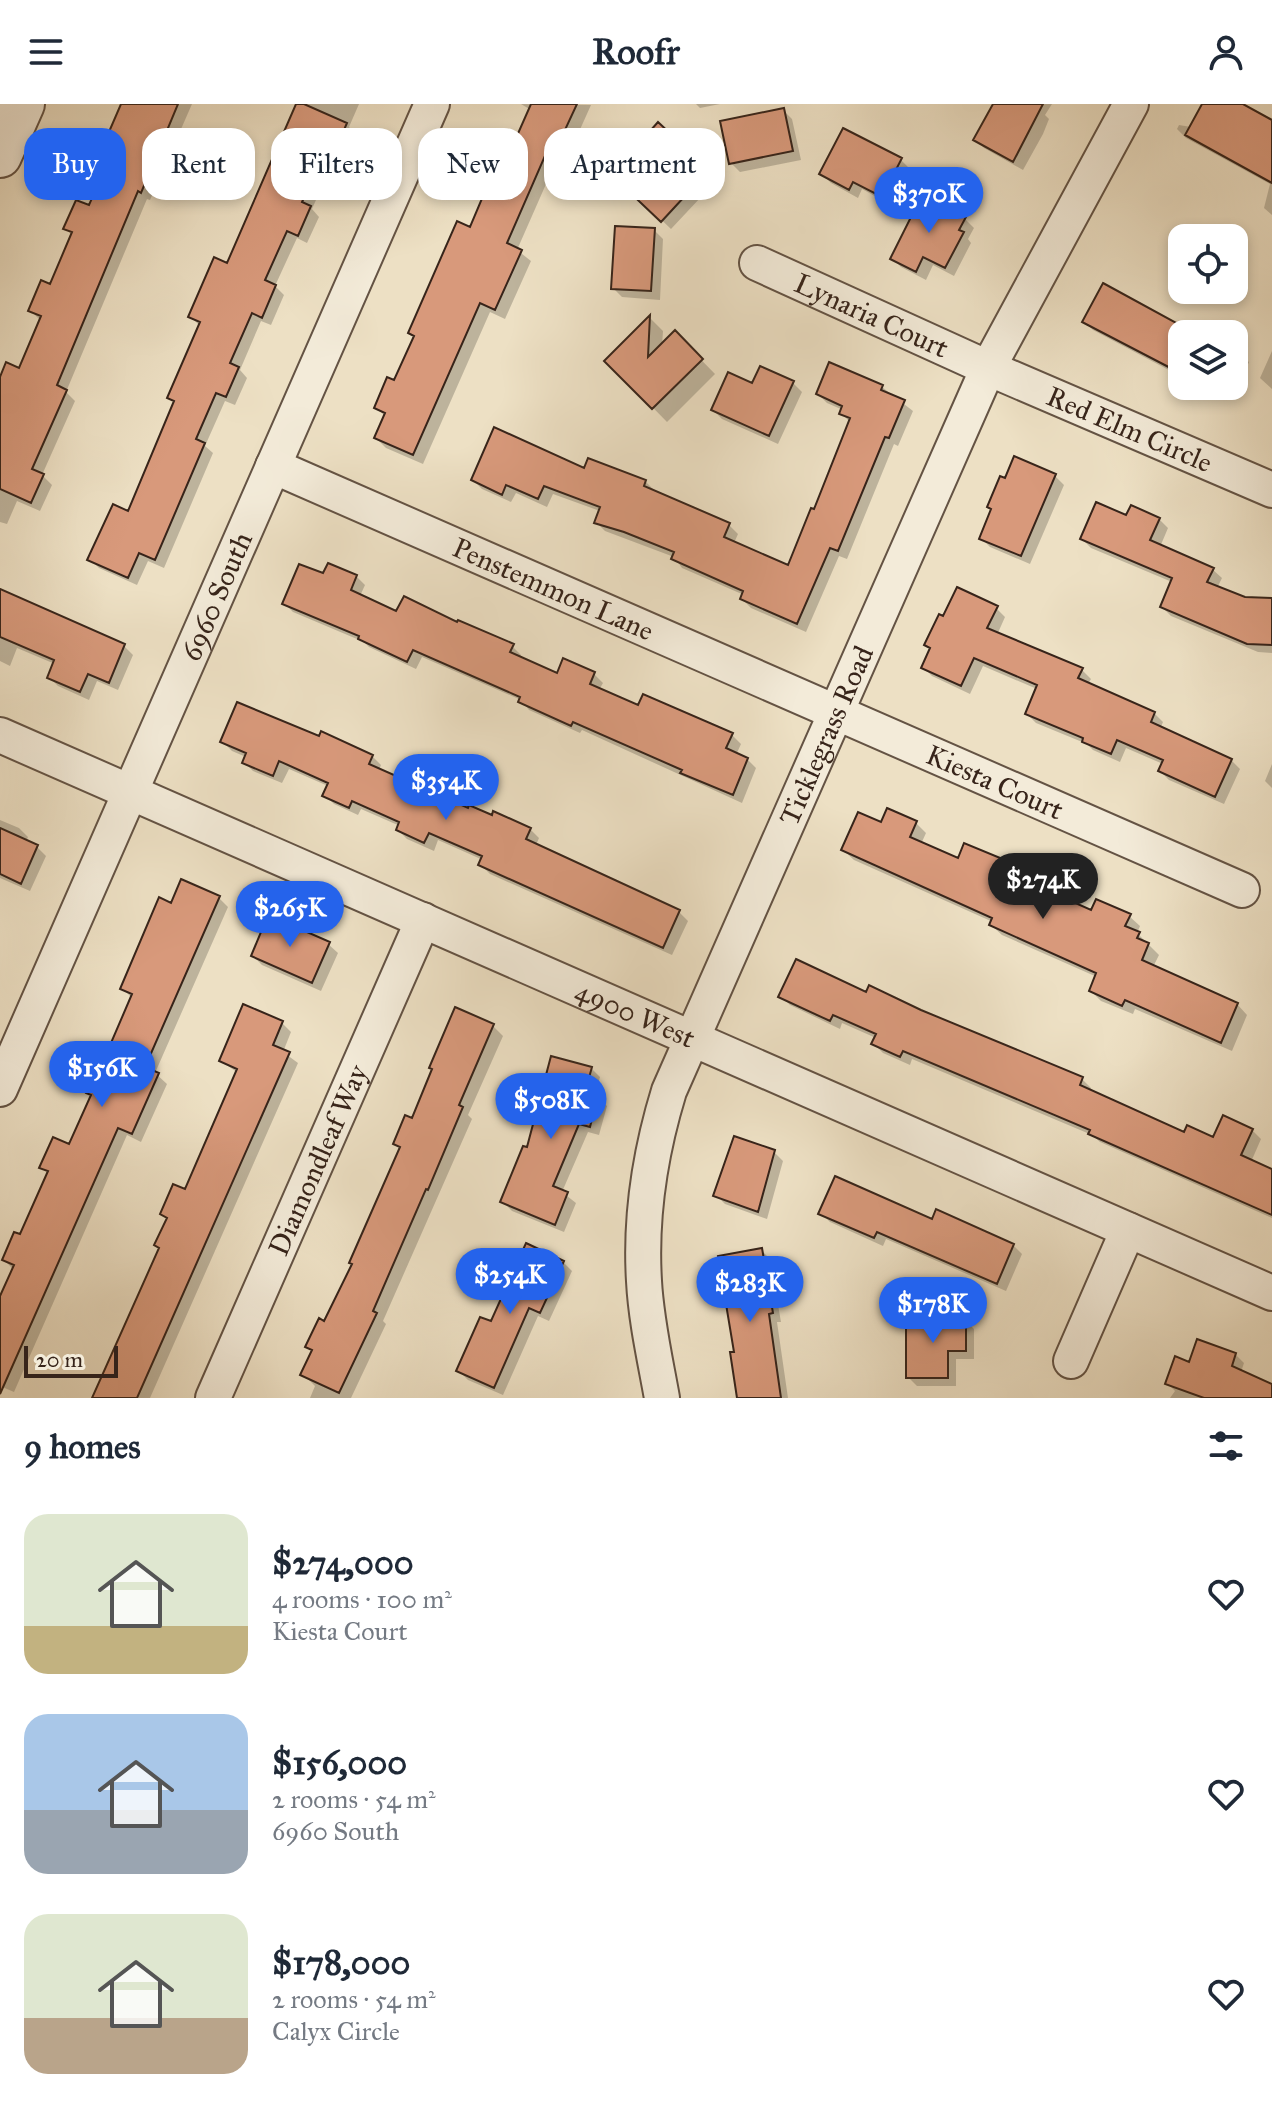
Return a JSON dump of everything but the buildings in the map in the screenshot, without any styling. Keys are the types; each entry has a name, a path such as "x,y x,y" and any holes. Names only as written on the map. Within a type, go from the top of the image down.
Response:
{"street":[{"path":"0,156 23,104"},
{"name":"6960 South","path":"0,1089 432,104"},
{"name":"Ticklegrass Road","path":"662,1398 644,1282 644,1204 658,1128 669,1091 988,368 1131,104"},
{"name":"Lynaria Court","path":"757,263 988,368"},
{"name":"Red Elm Circle","path":"988,368 1272,490"},
{"name":"Penstemmon Lane","path":"273,466 835,713"},
{"name":"Kiesta Court","path":"835,713 1242,890"},
{"name":"4900 West","path":"0,735 1272,1293"},
{"name":"Diamondleaf Way","path":"213,1398 423,920"},
{"path":"1071,1361 1128,1230"}]}
